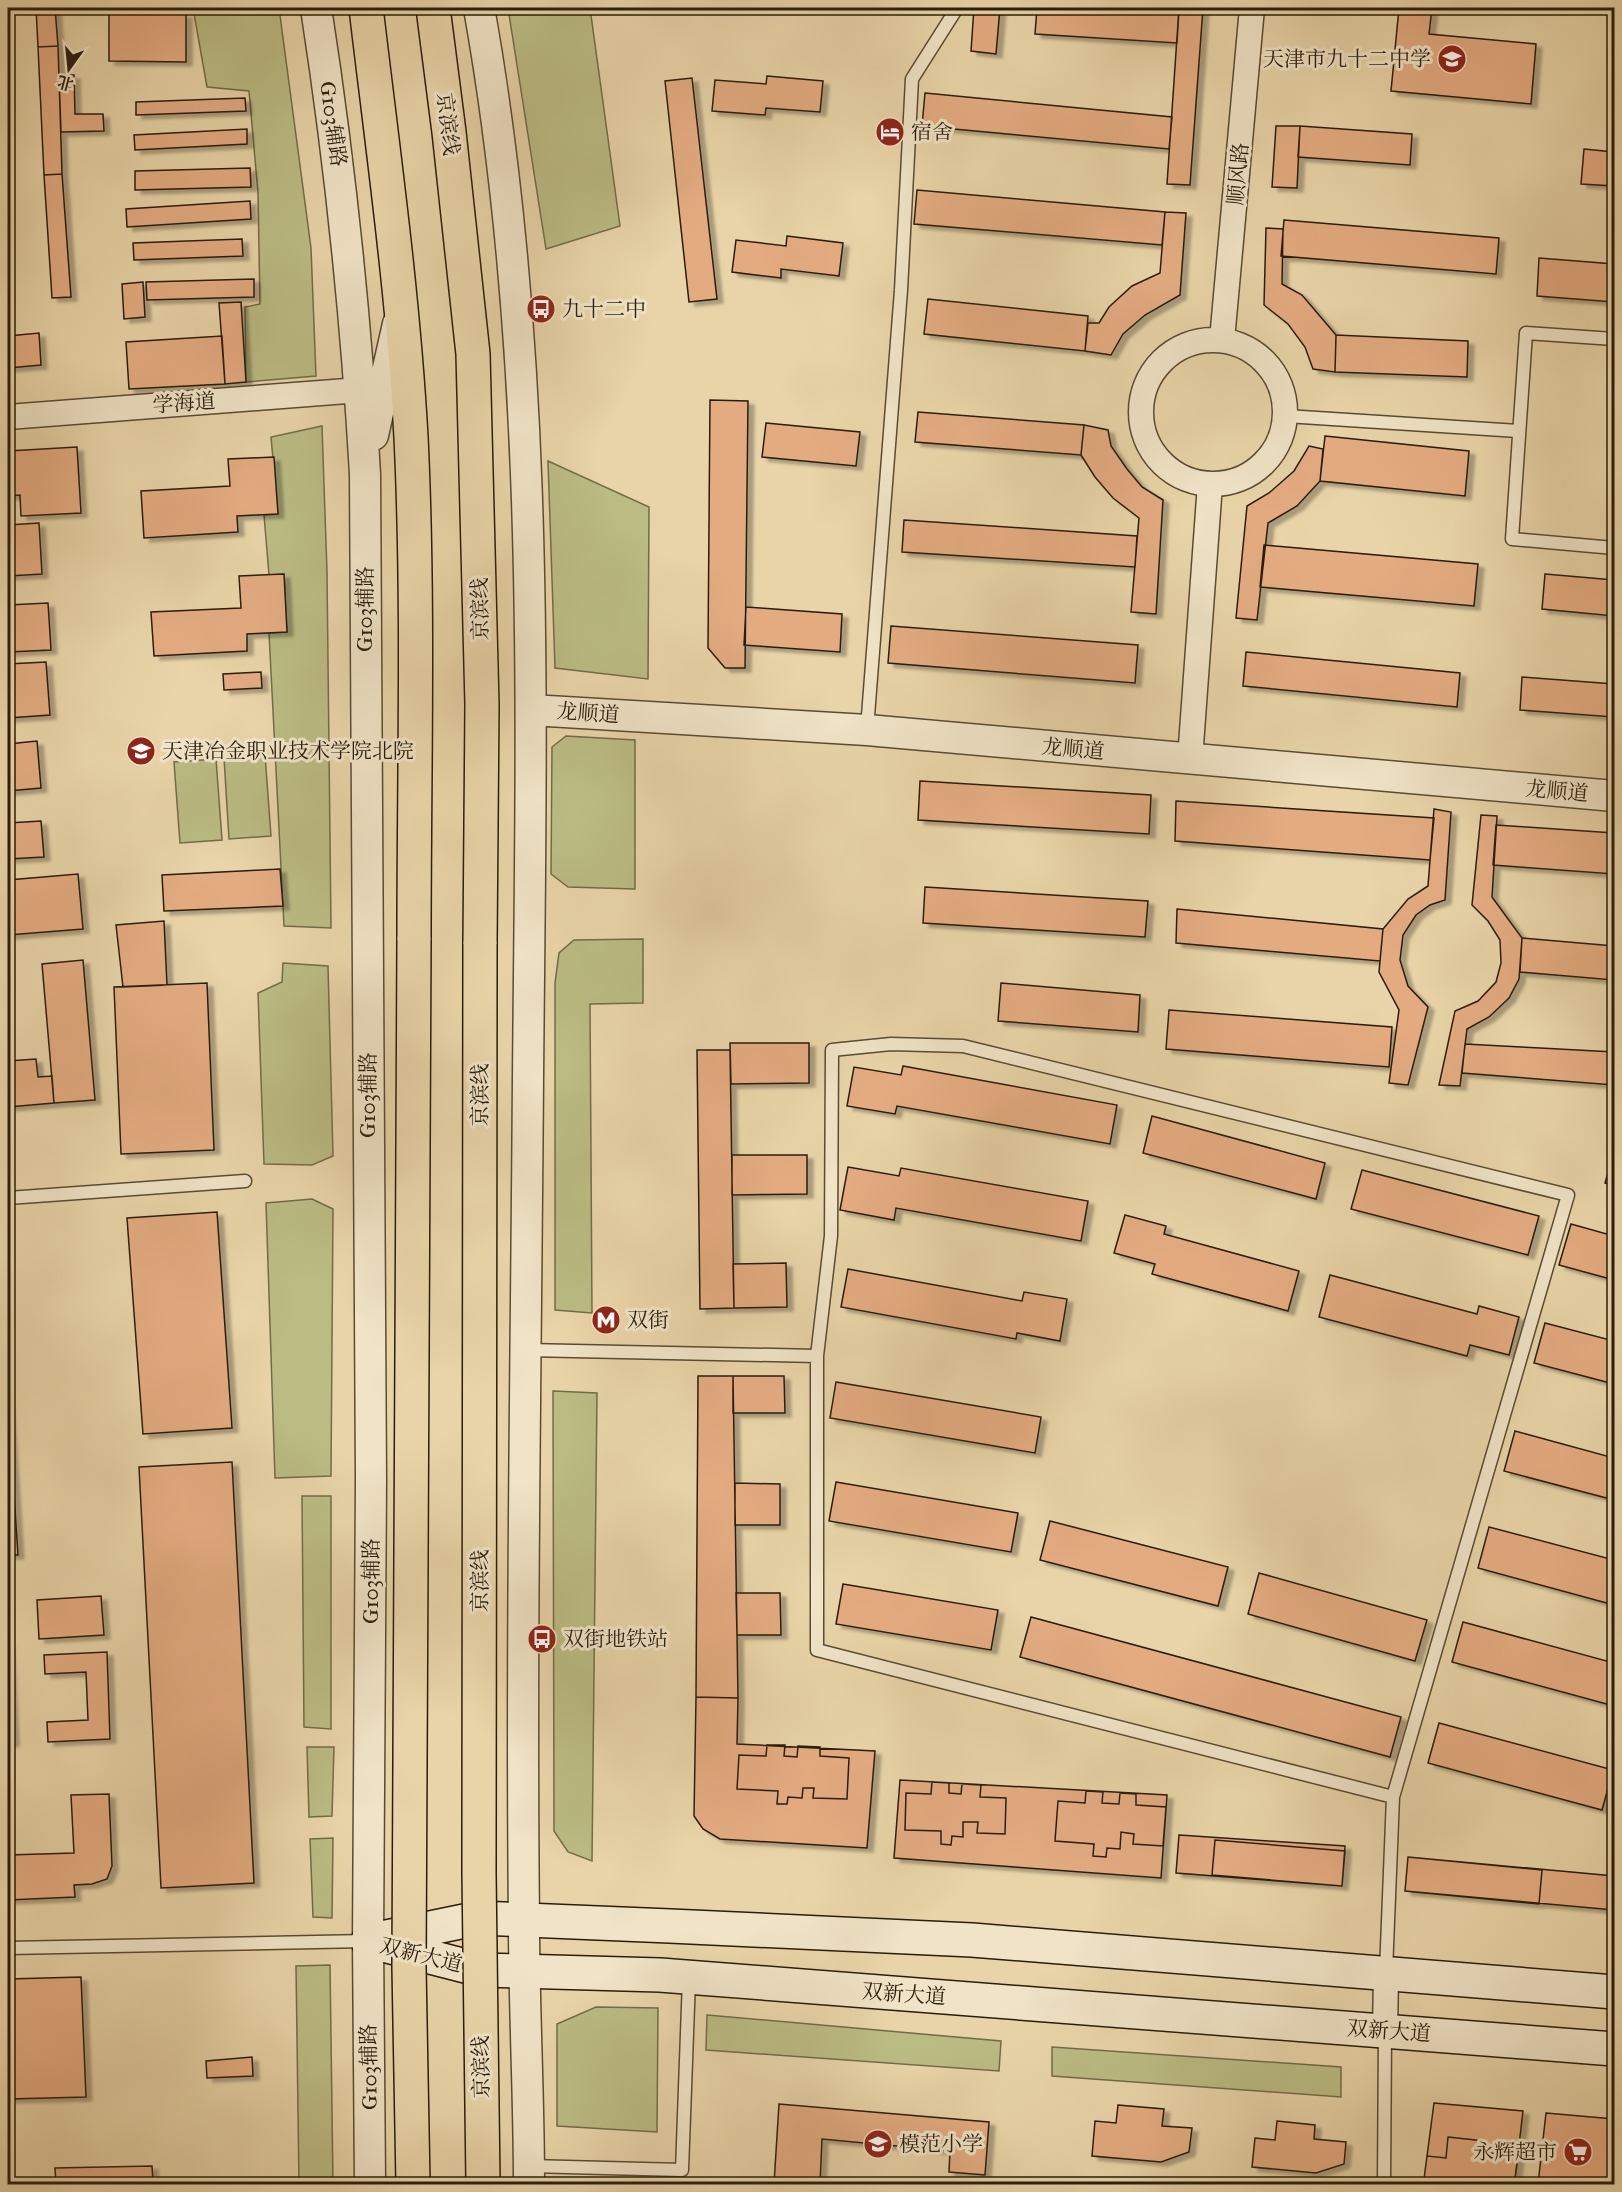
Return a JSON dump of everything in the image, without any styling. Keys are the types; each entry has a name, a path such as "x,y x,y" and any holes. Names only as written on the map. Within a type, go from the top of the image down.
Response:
{"highway":[{"path":"366,8 402,307 411,440 414,636 414,940 409,1956 413,2184"},
{"name":"京滨线","path":"432,8 449,132 473,354 482,705 479,1873 483,2184"}],"main road":[{"name":"双新大道","path":"368,1941 479,1918 972,1940 1386,1976 1614,1992"},
{"name":"双新大道","path":"368,1941 481,1970 690,1977 1614,2049"}],"street":[{"name":"G103辅路","path":"316,8 340,166 360,390 365,474 371,1469 368,1941 370,2184"},
{"path":"468,8 488,55"},
{"path":"479,8 488,55 515,278 524,463 531,710 524,1921 529,2175"},
{"name":"顺风路","path":"1222,340 1252,8"},
{"path":"365,474 402,307"},
{"path":"1212,339 1252,350 1265,361 1279,381 1285,398 1286,416 1282,436 1272,455 1255,472 1228,483 1210,484 1191,481 1172,472 1158,460 1144,435 1140,407 1146,385 1157,365 1182,346 1212,339"},
{"name":"学海道","path":"8,417 360,390"},
{"path":"1190,759 1210,484"},
{"name":"龙顺道","path":"531,710 867,730 1614,796"},
{"path":"1385,2031 1386,1976"}],"lane":[{"path":"867,730 901,290 912,79 957,8"},
{"path":"1614,339 1526,333 1512,539 1614,548"},
{"path":"1286,416 1518,431"},
{"path":"1386,1976 1393,1797 1568,1195 963,1046 891,1044 832,1050 831,1236 818,1356 817,1650 1393,1797"},
{"path":"8,1198 245,1181"},
{"path":"526,1350 818,1356"},
{"path":"8,1948 368,1941"},
{"path":"529,2175 682,2170 690,1977"},
{"path":"1384,2184 1385,2031"}],"green space":[{"path":"193,8 279,8 311,248 316,376 246,382 245,307 260,304 258,193 249,91 207,87"},
{"path":"508,8 590,8 620,226 546,249"},
{"path":"322,426 327,572 331,928 284,926 269,633 287,632 284,574 269,575 264,515 278,514 271,437"},
{"path":"548,461 649,507 648,679 555,668"},
{"path":"566,736 635,740 635,889 568,887 551,874 552,747"},
{"path":"265,755 271,836 229,839 224,758"},
{"path":"216,759 222,840 180,843 174,762"},
{"path":"643,939 643,1003 590,1004 592,1313 555,1310 555,983 559,953 574,940"},
{"path":"283,963 328,966 333,1156 312,1165 264,1164 258,993 282,982"},
{"path":"312,1199 333,1209 331,1476 275,1478 266,1203"},
{"path":"553,1391 597,1393 592,1861 568,1852 554,1831"},
{"path":"302,1496 331,1496 331,1729 304,1727"},
{"path":"307,1747 334,1747 332,1816 309,1817"},
{"path":"333,1838 332,1918 313,1917 310,1839"},
{"path":"330,1965 333,2184 299,2184 296,1966"},
{"path":"596,2007 658,2008 657,2132 557,2126 557,2024"},
{"path":"707,2015 1001,2041 999,2071 706,2050"},
{"path":"1052,2047 1341,2067 1341,2097 1052,2076"}],"building":[{"path":"36,8 55,8 58,46 38,47"},
{"path":"974,8 1000,8 996,54 971,51"},
{"path":"1037,8 1179,9 1177,43 1035,34"},
{"path":"1179,8 1203,8 1190,185 1167,184"},
{"path":"1399,8 1432,8 1429,34 1536,44 1531,104 1391,91"},
{"path":"109,13 186,14 186,62 109,61"},
{"path":"58,46 62,174 44,175 38,47"},
{"path":"59,75 74,75 75,114 103,114 104,131 61,132"},
{"path":"767,76 823,81 820,112 766,108 765,115 712,111 715,80 766,84"},
{"path":"692,78 717,299 689,302 665,81"},
{"path":"925,93 1172,117 1169,149 922,126"},
{"path":"245,98 246,111 136,115 136,102"},
{"path":"1276,126 1300,126 1297,188 1272,187"},
{"path":"1300,126 1412,134 1410,165 1298,157"},
{"path":"247,129 247,144 135,150 134,135"},
{"path":"1584,149 1614,152 1614,186 1581,184"},
{"path":"250,168 251,187 135,190 135,171"},
{"path":"62,174 71,297 52,298 44,175"},
{"path":"917,190 1165,212 1162,245 914,224"},
{"path":"250,201 251,219 127,227 126,209"},
{"path":"1165,212 1186,213 1180,295 1145,315 1123,334 1111,355 1085,351 1088,323 1099,323 1109,307 1132,286 1160,273"},
{"path":"1284,220 1499,238 1496,274 1281,256"},
{"path":"1266,228 1283,229 1282,284 1302,295 1336,335 1335,372 1313,369 1305,347 1288,324 1264,305"},
{"path":"787,236 843,243 839,276 781,269 781,278 732,272 736,240 786,246"},
{"path":"242,239 243,256 134,260 133,243"},
{"path":"1539,258 1614,264 1614,302 1537,296"},
{"path":"254,279 254,297 147,300 146,282"},
{"path":"143,282 145,317 124,319 122,284"},
{"path":"928,299 1088,316 1085,351 924,334"},
{"path":"241,302 246,382 225,384 219,303"},
{"path":"39,333 41,365 8,368 8,336"},
{"path":"1336,335 1468,341 1467,377 1335,372"},
{"path":"222,336 225,384 129,389 126,342"},
{"path":"710,400 748,401 745,668 725,668 708,648"},
{"path":"918,412 1084,425 1081,455 915,442"},
{"path":"766,423 860,432 856,466 762,457"},
{"path":"1084,425 1108,430 1111,446 1127,469 1142,487 1163,500 1156,614 1131,612 1139,518 1113,498 1095,477 1081,455"},
{"path":"1325,436 1469,451 1465,496 1320,481"},
{"path":"1309,446 1323,449 1320,481 1297,506 1268,523 1257,620 1236,618 1247,506 1269,493 1294,471"},
{"path":"77,447 81,513 21,516 20,495 8,496 8,451"},
{"path":"274,457 278,514 237,516 238,532 144,538 141,491 230,486 228,459"},
{"path":"904,520 1137,536 1135,567 902,552"},
{"path":"39,523 42,574 8,576 8,525"},
{"path":"1264,545 1478,564 1474,606 1260,587"},
{"path":"284,574 287,632 247,634 247,651 154,656 151,612 241,608 239,576"},
{"path":"1545,574 1614,580 1614,616 1542,609"},
{"path":"48,603 51,650 8,652 8,605"},
{"path":"746,607 842,614 840,652 744,645"},
{"path":"891,626 1138,645 1135,683 888,663"},
{"path":"1246,652 1460,673 1457,707 1243,686"},
{"path":"46,662 50,715 8,718 8,664"},
{"path":"261,672 262,688 224,690 223,674"},
{"path":"1522,677 1614,684 1614,717 1520,710"},
{"path":"37,741 41,788 8,791 8,744"},
{"path":"920,781 1151,795 1149,834 918,820"},
{"path":"1176,801 1434,818 1430,860 1175,841"},
{"path":"1434,809 1451,812 1445,900 1430,905 1416,915 1403,935 1400,960 1408,986 1428,1007 1408,1085 1389,1083 1399,1010 1379,972 1383,929 1408,899 1428,886"},
{"path":"1481,815 1497,816 1492,897 1522,938 1519,979 1509,998 1489,1017 1467,1029 1460,1086 1439,1085 1455,1011 1478,1001 1496,982 1501,963 1500,940 1488,921 1472,905"},
{"path":"41,821 44,857 8,859 8,823"},
{"path":"1496,825 1614,833 1614,874 1493,865"},
{"path":"280,869 283,906 164,911 162,875"},
{"path":"78,874 83,929 8,935 8,880"},
{"path":"925,887 1148,901 1145,937 923,923"},
{"path":"1177,909 1383,929 1380,961 1176,943"},
{"path":"164,921 167,985 123,987 116,925"},
{"path":"1522,938 1614,946 1614,980 1520,972"},
{"path":"83,960 95,1100 54,1103 42,964"},
{"path":"207,983 214,1150 121,1154 114,987"},
{"path":"1001,983 1140,995 1138,1032 998,1021"},
{"path":"1169,1010 1392,1027 1389,1067 1166,1049"},
{"path":"730,1043 809,1043 809,1083 731,1084"},
{"path":"1465,1044 1614,1052 1614,1085 1462,1073"},
{"path":"697,1050 730,1050 734,1308 700,1309"},
{"path":"36,1059 38,1077 52,1076 54,1103 8,1107 8,1061"},
{"path":"903,1066 1117,1105 1110,1144 897,1106 895,1114 847,1106 854,1067 901,1075"},
{"path":"1152,1116 1325,1163 1316,1199 1143,1153"},
{"path":"1614,1152 1614,1186 1605,1183"},
{"path":"732,1155 807,1155 807,1194 732,1195"},
{"path":"848,1167 899,1176 901,1168 1088,1201 1081,1241 896,1208 894,1220 840,1210"},
{"path":"1362,1170 1539,1216 1528,1255 1351,1209"},
{"path":"217,1212 232,1428 143,1434 127,1218"},
{"path":"1125,1215 1166,1226 1164,1234 1299,1271 1288,1311 1152,1274 1155,1264 1114,1253"},
{"path":"1571,1224 1614,1236 1614,1280 1559,1265"},
{"path":"786,1263 787,1307 734,1308 733,1264"},
{"path":"848,1269 1022,1301 1024,1292 1067,1299 1060,1341 1017,1333 1016,1339 841,1307"},
{"path":"1330,1275 1477,1314 1479,1306 1519,1317 1509,1355 1470,1345 1467,1356 1319,1317"},
{"path":"1545,1323 1614,1341 1614,1384 1534,1363"},
{"path":"698,1376 733,1376 738,1698 696,1697"},
{"path":"733,1376 784,1376 785,1413 733,1413"},
{"path":"836,1382 1041,1417 1035,1453 830,1418"},
{"path":"8,1403 18,1555 8,1555"},
{"path":"1515,1431 1614,1458 1614,1500 1504,1471"},
{"path":"232,1462 254,1883 161,1888 139,1467"},
{"path":"836,1482 1018,1513 1011,1552 829,1521"},
{"path":"735,1483 780,1484 780,1525 735,1525"},
{"path":"1050,1521 1228,1567 1218,1606 1040,1560"},
{"path":"1489,1527 1614,1560 1614,1605 1478,1568"},
{"path":"1259,1573 1427,1620 1415,1661 1248,1614"},
{"path":"843,1584 998,1610 991,1650 836,1624"},
{"path":"736,1593 780,1593 781,1635 737,1635"},
{"path":"101,1596 104,1635 39,1639 37,1600"},
{"path":"1031,1617 1401,1717 1390,1757 1020,1657"},
{"path":"1463,1622 1614,1663 1614,1706 1452,1662"},
{"path":"8,1642 13,1742 8,1743"},
{"path":"107,1652 110,1739 48,1742 47,1722 88,1720 86,1672 45,1674 44,1655"},
{"path":"696,1697 738,1698 737,1744 875,1751 867,1848 720,1839 703,1829 694,1816"},
{"path":"1439,1723 1613,1770 1602,1810 1428,1763"},
{"path":"767,1745 785,1745 784,1756 797,1757 798,1746 820,1747 820,1756 849,1758 847,1799 813,1798 814,1788 803,1788 802,1798 788,1797 787,1804 777,1804 778,1791 737,1789 739,1755 766,1756"},
{"path":"900,1780 1167,1795 1161,1878 894,1858"},
{"path":"932,1782 949,1783 949,1793 961,1794 962,1784 981,1785 980,1797 1006,1798 1005,1834 977,1833 978,1822 963,1822 963,1837 952,1836 951,1845 941,1844 941,1831 905,1830 906,1793 931,1794"},
{"path":"1086,1791 1103,1792 1102,1803 1119,1804 1120,1793 1136,1794 1136,1805 1166,1807 1163,1846 1133,1844 1134,1834 1121,1832 1120,1849 1107,1848 1106,1857 1093,1856 1094,1844 1055,1841 1058,1801 1085,1803"},
{"path":"109,1794 112,1866 107,1879 92,1884 74,1885 75,1897 8,1900 8,1855 74,1853 71,1795"},
{"path":"1179,1835 1345,1846 1342,1886 1176,1873"},
{"path":"1215,1840 1345,1851 1342,1886 1212,1875"},
{"path":"1408,1857 1542,1870 1539,1904 1405,1891"},
{"path":"1408,1857 1614,1876 1614,1910 1405,1891"},
{"path":"81,1977 86,2097 8,2099 8,1979"},
{"path":"252,2057 253,2076 207,2078 206,2061"},
{"path":"1434,2103 1523,2111 1515,2179 1497,2184 1424,2179"},
{"path":"779,2104 989,2122 985,2175 949,2172 950,2151 822,2139 820,2184 774,2184"},
{"path":"1118,2105 1164,2109 1162,2126 1192,2128 1189,2152 1161,2162 1092,2156 1095,2121 1116,2123"},
{"name":"永辉超市","path":"1546,2113 1614,2119 1614,2184 1538,2184"},
{"path":"1277,2121 1315,2125 1314,2139 1346,2142 1344,2164 1316,2173 1252,2167 1255,2138 1275,2140"},
{"path":"1448,2137 1484,2141 1483,2152 1518,2157 1515,2179 1497,2184 1424,2179 1427,2156 1446,2158"},
{"path":"152,2166 153,2183 56,2184 55,2168"}],"place":[{"name":"天津市九十二中学","path":"1452,59"},
{"name":"宿舍","path":"890,132"},
{"name":"九十二中","path":"541,309"},
{"name":"天津冶金职业技术学院北院","path":"141,751"},
{"name":"双街","path":"606,1320"},
{"name":"双街地铁站","path":"542,1639"},
{"name":"模范小学","path":"878,2144"},
{"name":"永辉超市","path":"1578,2152"}]}
